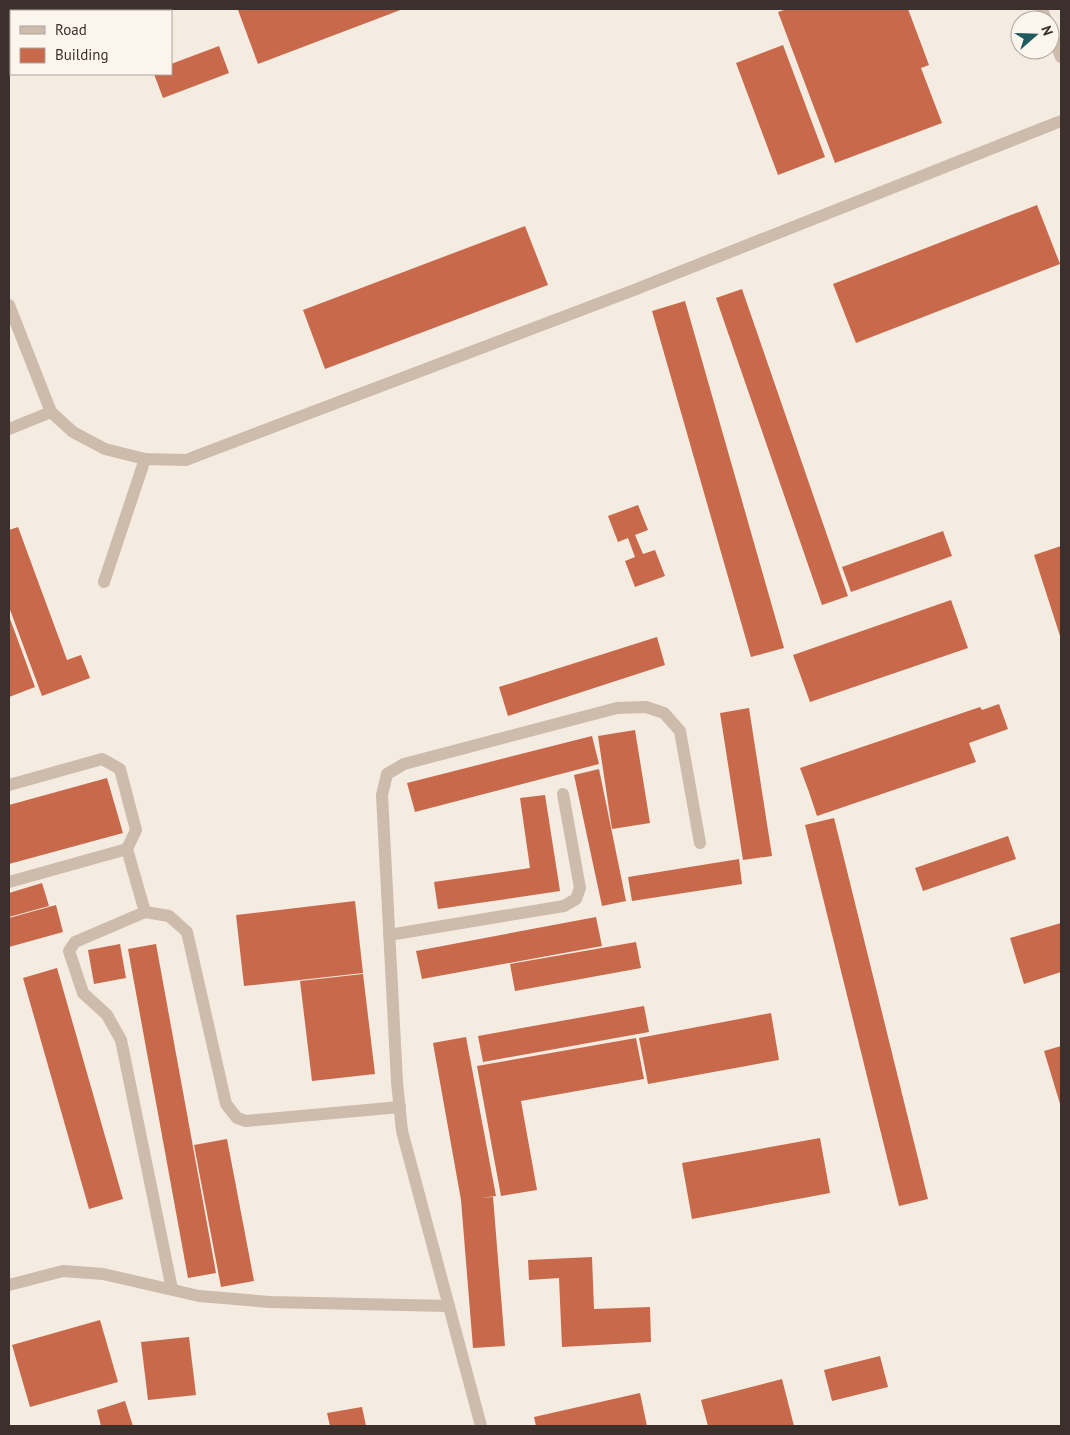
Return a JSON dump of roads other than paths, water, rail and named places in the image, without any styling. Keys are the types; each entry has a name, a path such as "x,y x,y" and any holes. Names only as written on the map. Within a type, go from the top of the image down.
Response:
{"street":[{"path":"9,305 51,412 73,432 105,450 145,459 186,460 634,290 1061,120"},
{"path":"9,429 51,412"},
{"path":"104,582 145,459"},
{"path":"480,1426 402,1131 382,795 386,774 404,764 618,708 646,706 664,713 680,731 700,843"},
{"path":"9,785 102,759 120,769 136,830 127,849 145,912"},
{"path":"389,935 564,906 576,900 580,888 563,794"},
{"path":"9,882 127,849"},
{"path":"172,1289 121,1040 107,1015 83,992 69,951 75,942 145,912 169,916 187,932 226,1104 237,1118 246,1121 400,1108"},
{"path":"9,1284 64,1271 103,1274 199,1296 270,1302 449,1306"}]}
